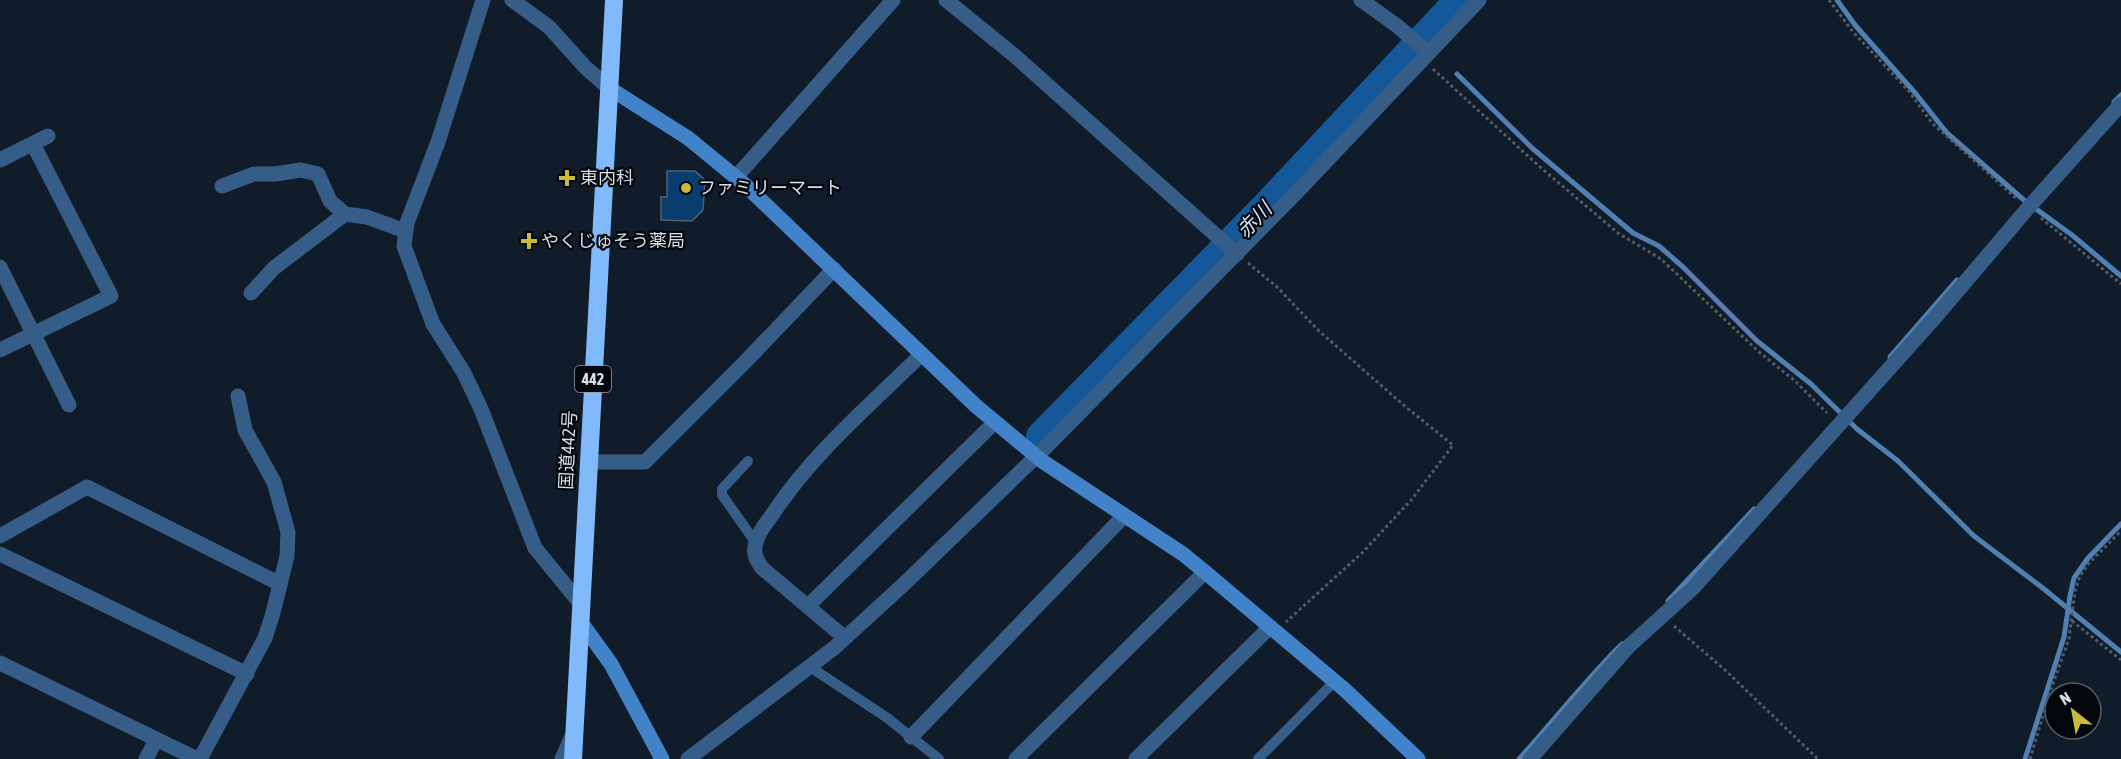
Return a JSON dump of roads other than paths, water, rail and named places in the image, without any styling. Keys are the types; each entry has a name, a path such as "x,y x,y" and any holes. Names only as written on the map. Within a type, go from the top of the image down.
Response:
{"highway":[{"name":"国道442号","path":"573,759 614,0"}],"street":[{"path":"483,0 442,132 405,231 404,246 407,259 428,313 440,337 464,373 481,409 532,540 611,664 662,759"},
{"path":"513,0 549,27 591,73 609,88 688,138 736,177 922,354 1036,457 1183,554 1206,572 1335,681 1418,759"},
{"path":"736,177 893,0"},
{"path":"946,0 1015,56 1237,254"},
{"path":"1361,0 1396,25 1426,56"},
{"path":"688,759 845,638 1036,457 1237,254 1479,0"},
{"path":"1530,759 1628,647 1693,588 1938,314 2121,104"},
{"path":"0,160 48,136"},
{"path":"0,350 111,296 33,144"},
{"path":"222,186 254,174 301,170 318,174 330,201 345,214 367,217 405,231"},
{"path":"251,293 274,268 345,214"},
{"path":"0,267 69,405"},
{"path":"588,462 645,462 834,269"},
{"path":"845,638 762,568 754,551 758,535 793,483 922,354"},
{"path":"0,663 199,759 265,638 287,556 288,532 274,482 245,430 238,396"},
{"path":"807,606 995,422"},
{"path":"0,536 87,487 280,584"},
{"path":"911,736 1124,516"},
{"path":"0,554 247,674"},
{"path":"1016,759 1206,572"},
{"path":"1136,759 1274,629"},
{"path":"562,759 574,731"},
{"path":"146,759 156,740"}],"lane":[{"path":"748,461 722,489 722,495 756,543"},
{"path":"810,667 911,736 939,759"},
{"path":"1258,759 1335,681"}],"waterway":[{"name":"赤川","path":"1042,437 1267,207 1461,0"},
{"path":"1837,0 1855,25 1947,133 2025,201 2072,235 2121,276"},
{"path":"1457,74 1532,148 1633,233 1659,246 1683,267 1757,341 1811,384 1857,429 1898,461 1974,536 2121,652"},
{"path":"2114,102 2121,95"},
{"path":"1890,357 1957,280"},
{"path":"1668,601 1754,509"},
{"path":"2025,759 2064,637 2074,578 2088,558 2121,524"},
{"path":"1519,759 1622,644"}],"place":[{"name":"東内科","path":"567,178"},
{"name":"ファミリーマート","path":"686,188"},
{"name":"やくじゅそう薬局","path":"529,241"}]}
